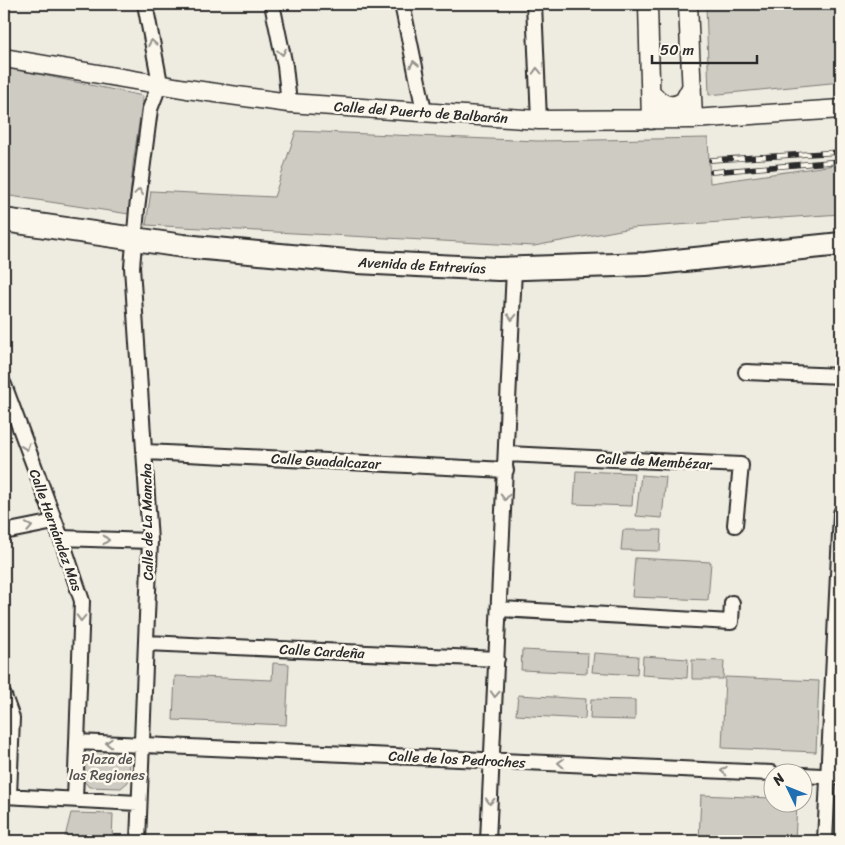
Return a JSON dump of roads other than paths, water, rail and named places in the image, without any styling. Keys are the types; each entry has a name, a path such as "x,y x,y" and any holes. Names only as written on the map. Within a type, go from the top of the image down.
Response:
{"main road":[{"name":"Avenida de Entrevías","path":"4,220 135,241 357,262 514,268 646,264 841,244"}],"street":[{"path":"145,4 160,82"},
{"path":"272,4 285,66 289,103"},
{"path":"402,4 424,111"},
{"path":"534,4 539,120"},
{"path":"648,4 651,120"},
{"path":"688,4 693,119"},
{"name":"Calle del Puerto de Balbarán","path":"4,58 160,82 187,89 289,103 539,120 693,119 841,109"},
{"name":"Calle de La Mancha","path":"138,841 138,803 147,643 150,541 146,452 132,267 137,209 150,109 160,82"},
{"path":"651,92 663,104 674,106 684,101 692,86"},
{"path":"488,841 514,268"},
{"path":"746,372 841,376"},
{"name":"Calle Hernández Mas","path":"4,385 61,538 82,601 75,800"},
{"name":"Calle Guadalcazar","path":"146,452 506,470"},
{"name":"Calle de Membézar","path":"506,454 741,464 734,525"},
{"path":"825,841 834,777 841,513"},
{"path":"4,532 54,522"},
{"path":"61,538 150,541"},
{"path":"500,609 731,622 732,603"},
{"name":"Calle Cardeña","path":"147,643 497,659"},
{"path":"4,696 12,718 6,796 138,803"},
{"name":"Calle de los Pedroches","path":"77,742 762,773"},
{"path":"812,776 834,777"}],"railway":[{"path":"711,160 841,152"},
{"path":"712,172 841,161"}],"park label":[{"name":"Plaza de las Regiones","path":"107,768"}]}
